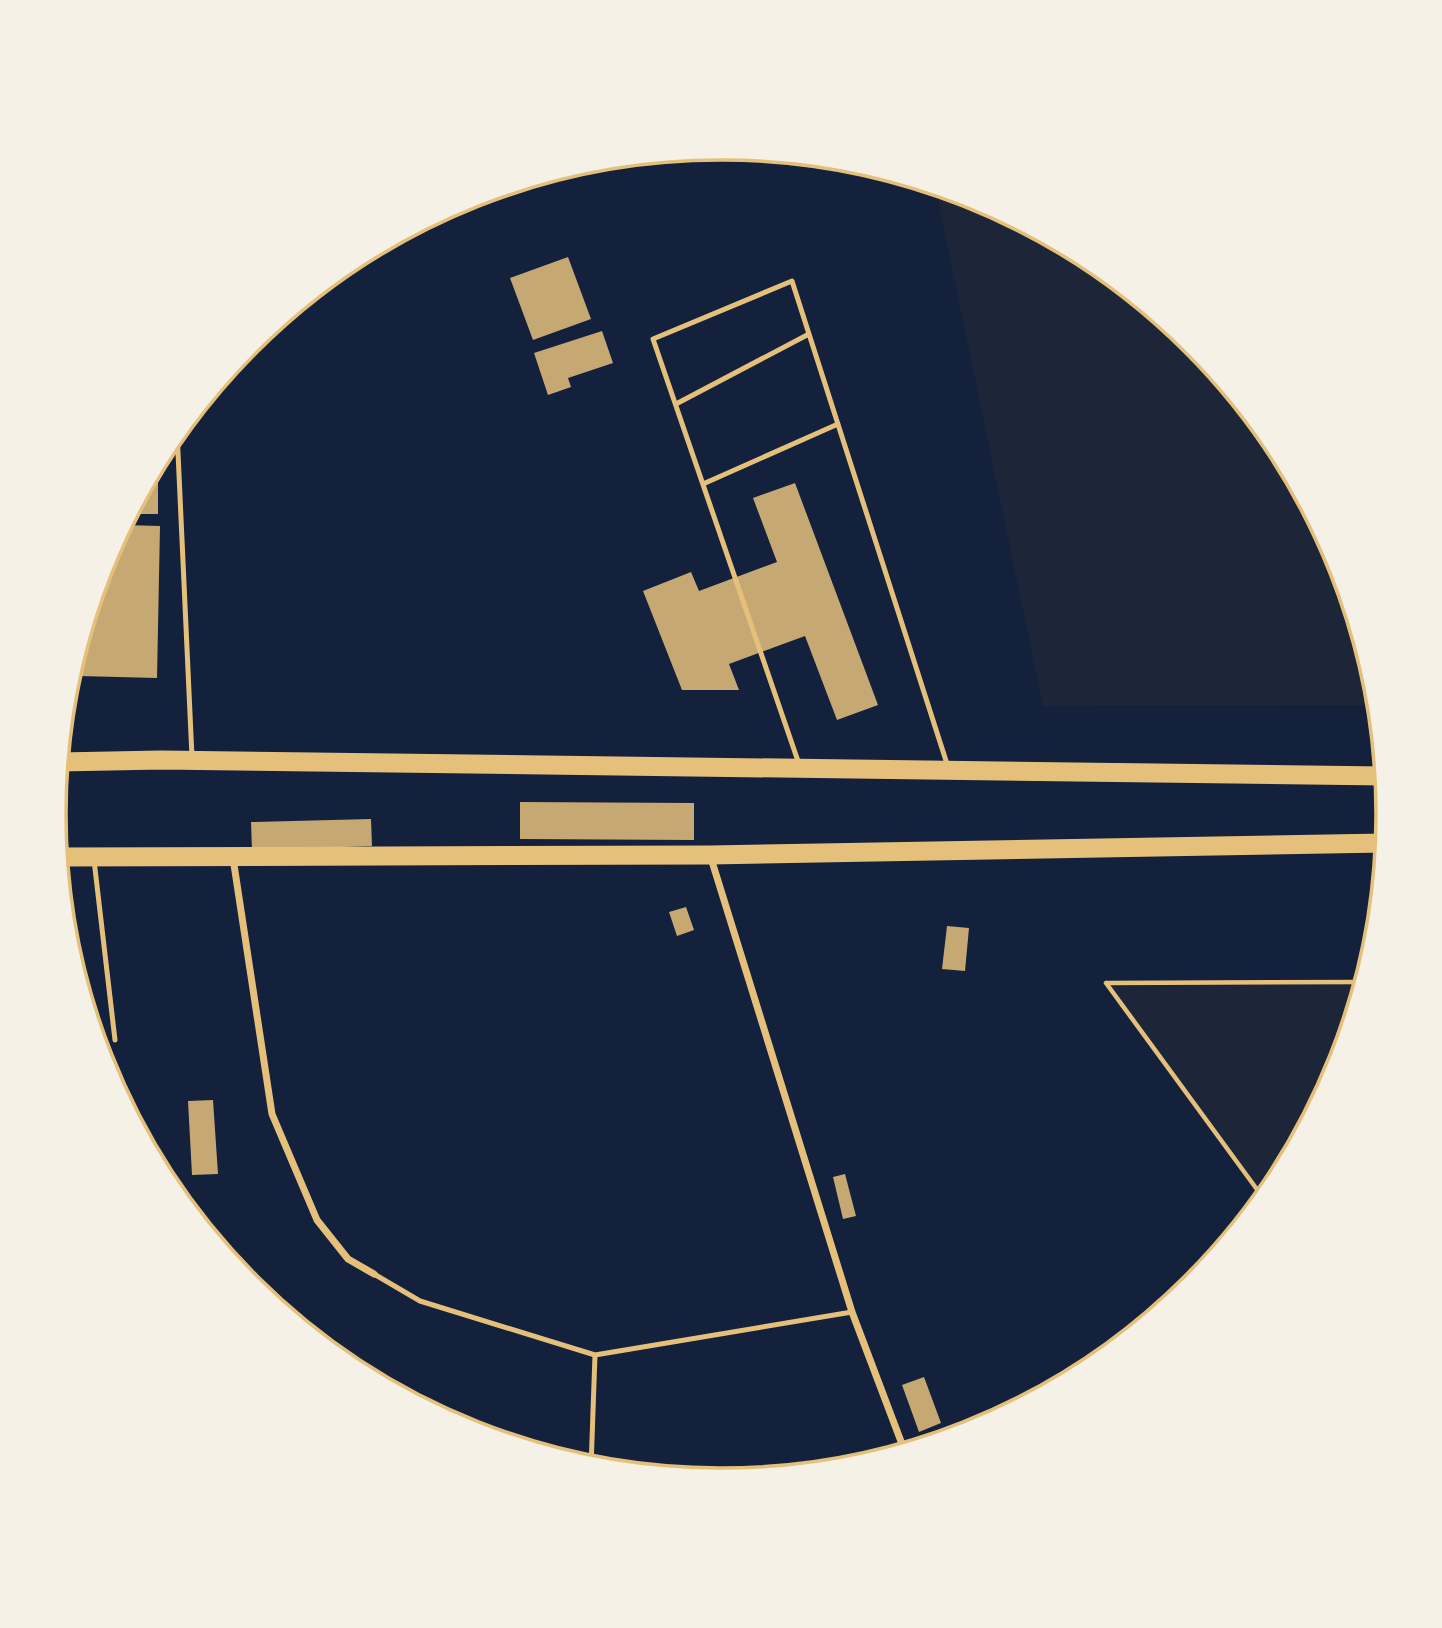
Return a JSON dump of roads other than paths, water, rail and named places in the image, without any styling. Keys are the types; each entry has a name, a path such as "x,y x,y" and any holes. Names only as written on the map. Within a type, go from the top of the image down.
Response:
{"highway":[{"path":"69,762 192,760 1374,776"},
{"path":"68,857 710,855 1375,843"}],"street":[{"path":"710,855 852,1312 901,1443"},
{"path":"233,856 272,1114 317,1220 348,1259 374,1274"}],"lane":[{"path":"801,768 653,339 792,281 949,770"},
{"path":"676,404 809,334"},
{"path":"703,484 838,424"},
{"path":"178,449 192,760"},
{"path":"94,857 115,1040"},
{"path":"374,1274 420,1301 595,1355 852,1312"},
{"path":"591,1456 595,1355"}]}
